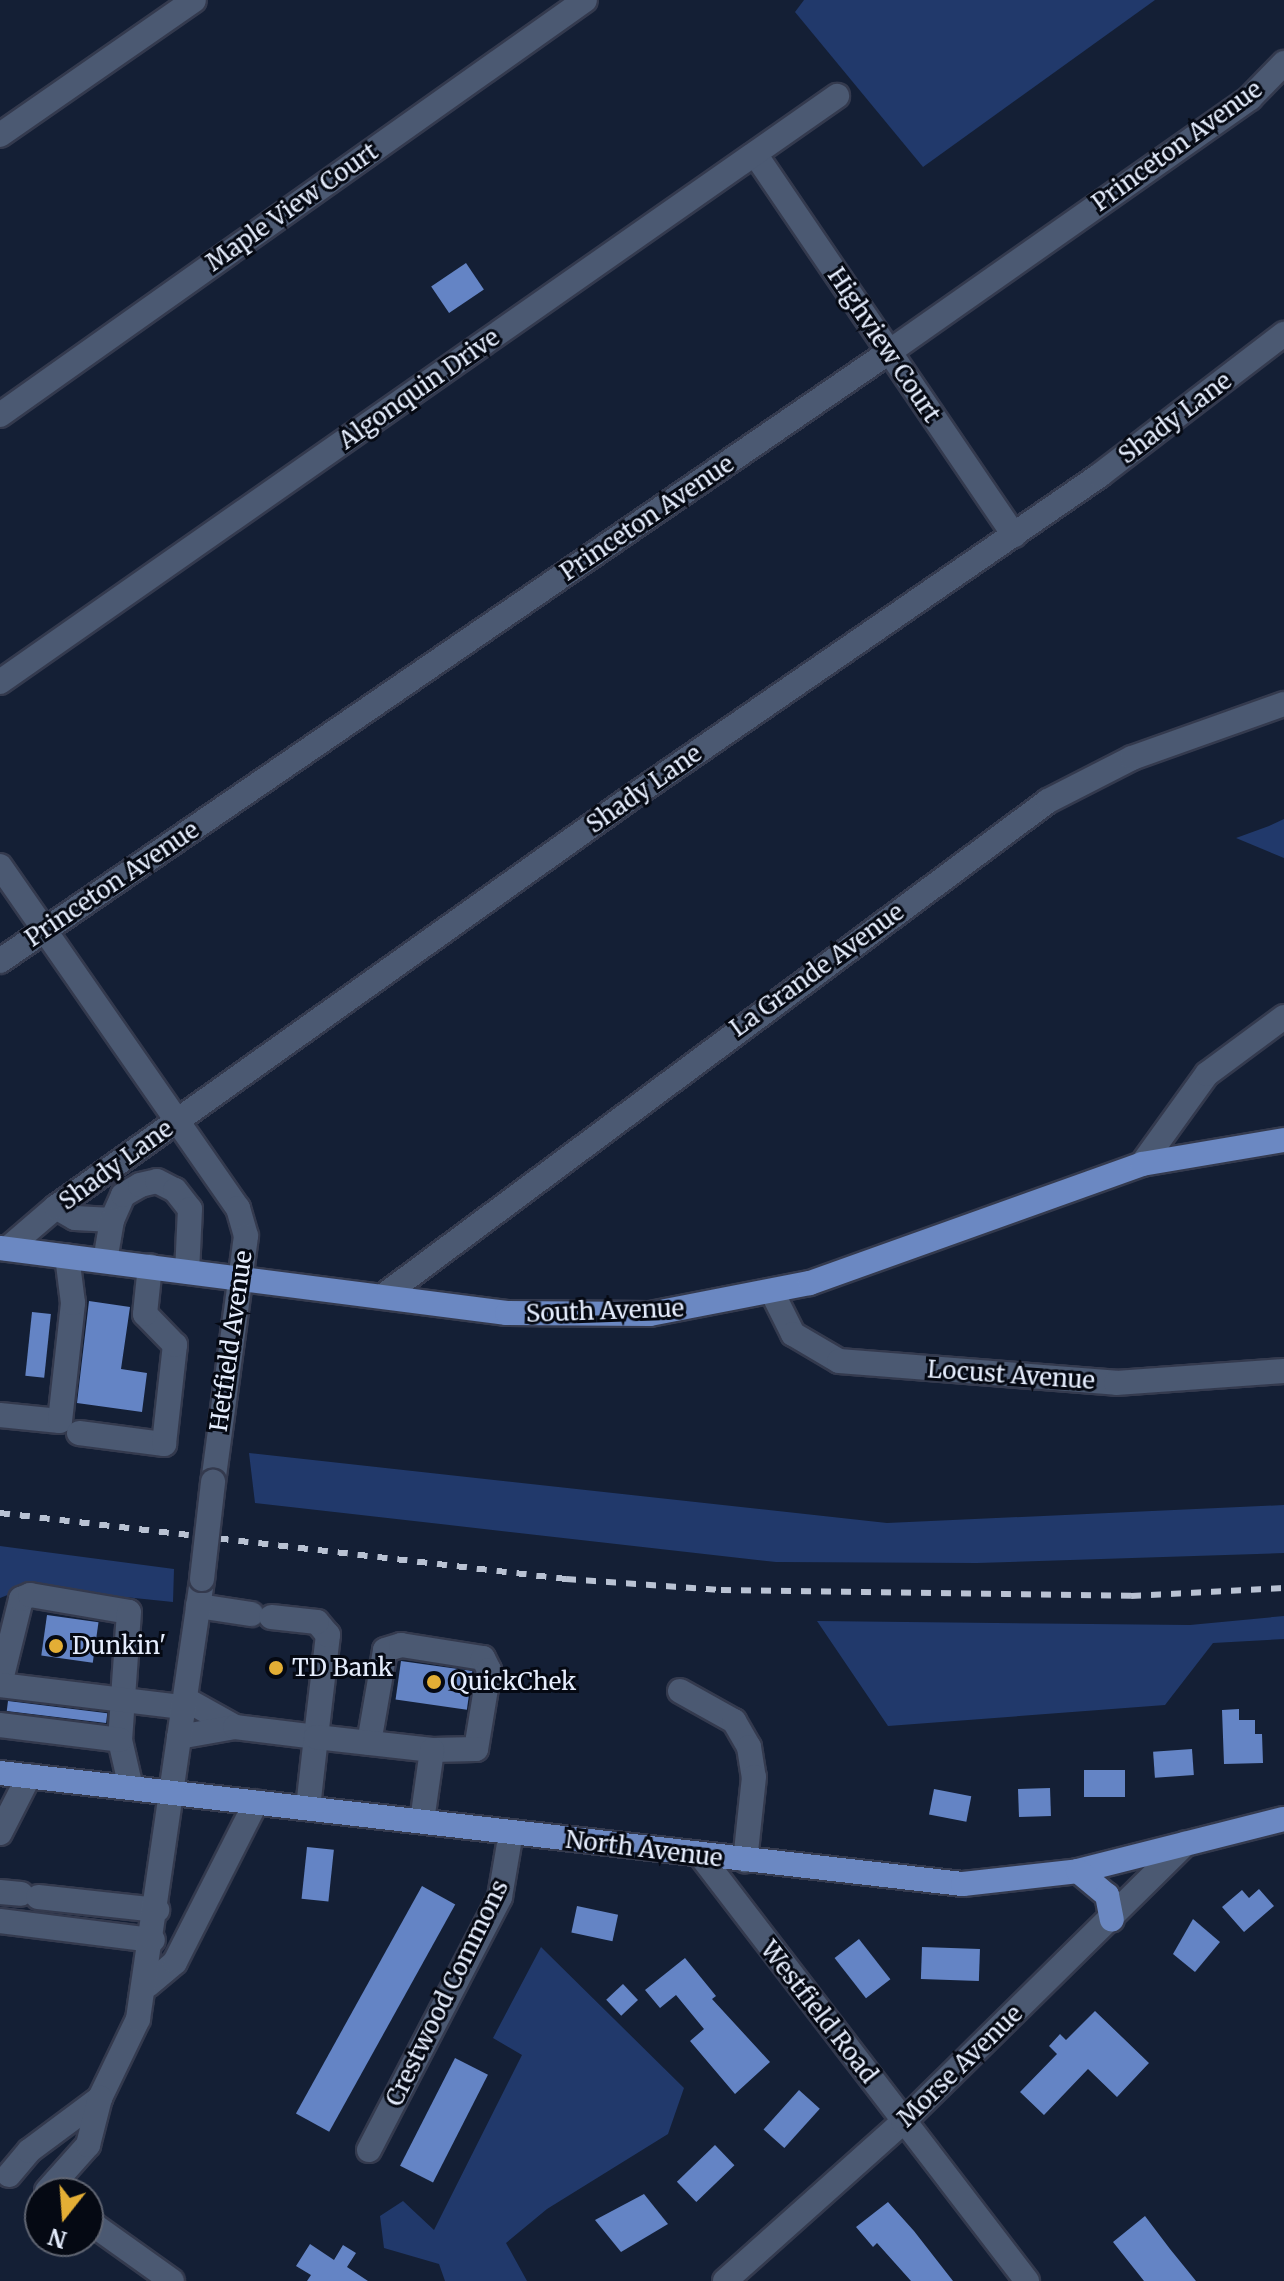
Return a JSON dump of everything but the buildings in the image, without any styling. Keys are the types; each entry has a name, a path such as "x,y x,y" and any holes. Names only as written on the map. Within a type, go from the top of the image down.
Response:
{"main road":[{"name":"South Avenue","path":"4,1248 237,1280 569,1316 650,1314 772,1292 1142,1164 1284,1140"},
{"name":"North Avenue","path":"0,1773 963,1884 1078,1871 1284,1819"},
{"path":"1078,1871 1107,1895 1112,1920"}],"street":[{"path":"0,135 194,0"},
{"name":"Maple View Court","path":"0,415 585,0"},
{"name":"Princeton Avenue","path":"0,961 889,352 1250,98 1284,63"},
{"name":"Algonquin Drive","path":"0,682 837,96"},
{"name":"Highview Court","path":"755,154 1014,535"},
{"name":"Shady Lane","path":"4,1248 176,1122 1014,535 1284,334"},
{"name":"La Grande Avenue","path":"383,1296 1048,801 1132,758 1284,704"},
{"name":"Hetfield Avenue","path":"0,866 238,1208 246,1236 237,1280 202,1579 171,1793 148,1985 126,2051 100,2098"},
{"path":"1142,1164 1207,1074 1284,1017"},
{"path":"147,1144 156,1159 157,1181"},
{"path":"105,1261 112,1220 123,1195 157,1181 175,1190 190,1209 187,1272"},
{"path":"56,1207 75,1218 112,1220"},
{"path":"0,1415 60,1421 73,1303 67,1256"},
{"path":"79,1433 164,1444 175,1345 145,1314 150,1266"},
{"name":"Locust Avenue","path":"772,1292 793,1334 839,1361 1116,1383 1284,1371"},
{"path":"131,1788 120,1740 125,1700 129,1612 30,1595 21,1599 0,1684 125,1700 184,1703 235,1727"},
{"path":"198,1606 317,1622 328,1635 308,1808"},
{"path":"179,1737 235,1727 316,1737 369,1743 432,1750 476,1749 489,1670 483,1658 401,1645 385,1650 369,1743"},
{"path":"680,1691 734,1721 749,1747 754,1777 745,1861"},
{"path":"0,1725 120,1740"},
{"path":"422,1821 432,1750"},
{"path":"0,1833 29,1776"},
{"path":"148,1985 175,1962 256,1802"},
{"name":"Crestwood Commons","path":"369,2150 500,1897 511,1832"},
{"name":"Morse Avenue","path":"725,2281 903,2122 1112,1920 1186,1843"},
{"name":"Westfield Road","path":"701,1856 1027,2281"},
{"path":"20,1894 157,1910"},
{"path":"0,1921 153,1940"},
{"path":"24,2183 4,2175 29,2151 100,2098"},
{"path":"61,2177 88,2145 100,2098"},
{"path":"104,2232 172,2281"}],"shaded area":[{"path":"804,0 1155,0 923,167 795,12"},
{"path":"1284,819 1284,858 1236,838 1269,826"},
{"path":"249,1453 887,1523 1284,1505 1284,1553 977,1563 776,1562 255,1503"},
{"path":"0,1546 174,1569 173,1602 28,1587 0,1598"},
{"path":"1284,1616 1284,1639 1213,1643 1165,1705 888,1726 817,1621 1190,1625"},
{"path":"541,1947 684,2088 668,2134 547,2209 506,2243 527,2281 445,2281 439,2264 384,2248 380,2216 403,2201 434,2230 522,2055 493,2038"}],"railway":[{"path":"0,1513 566,1579 721,1590 1131,1596 1284,1588"}],"place":[{"name":"Dunkin'","path":"56,1646"},
{"name":"TD Bank","path":"276,1668"},
{"name":"QuickChek","path":"434,1682"}]}
